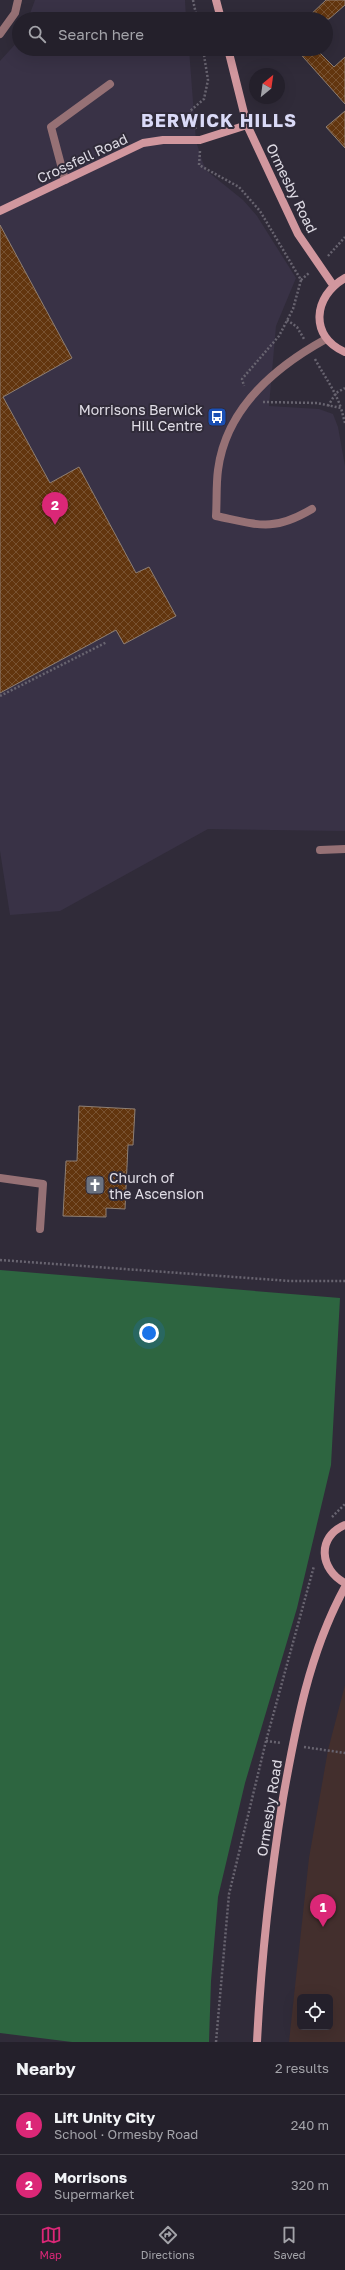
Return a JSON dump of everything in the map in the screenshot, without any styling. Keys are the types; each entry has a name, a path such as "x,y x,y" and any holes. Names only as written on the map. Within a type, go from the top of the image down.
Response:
{"street":[{"path":"216,0 219,12"},
{"name":"Ormesby Road","path":"230,56 248,124 298,234 333,285"},
{"name":"Crossfell Road","path":"0,211 143,143 163,140 200,140 248,124"},
{"path":"345,278 333,285 323,297 319,310 320,326 326,339 336,348 345,352"},
{"path":"345,1525 332,1533 324,1554 327,1567 337,1579 345,1583"},
{"name":"Ormesby Road","path":"257,2042 271,1871 292,1745 301,1700 321,1637 345,1587"}],"lane":[{"path":"15,12 18,0"},
{"path":"0,34 12,17"},
{"path":"65,180 51,127 110,84"},
{"path":"312,509 283,524 270,526 216,516 218,470 233,424 247,401 285,364 326,339"},
{"path":"320,850 345,849"},
{"path":"0,1178 43,1184 40,1229"}],"path":[{"path":"193,0 196,12"},
{"path":"204,56 208,80 204,99 190,111 200,140 200,165 239,187 260,210 302,280 293,309 279,336 242,379 247,401 317,403 341,408"},
{"path":"287,320 297,327 310,348 325,378 336,393 345,423"},
{"path":"328,406 336,393 345,388"},
{"path":"0,696 107,642"},
{"path":"0,1260 290,1281 345,1280"},
{"path":"327,1521 345,1504"},
{"path":"216,2042 229,1894 266,1741 316,1562"}],"shaded area":[{"path":"35,0 185,0 186,12 31,12"},
{"path":"12,48 12,56 190,56 196,141 203,163 207,171 243,200 257,216 296,278 276,326 269,406 319,409 333,414 338,427 345,466 345,831 208,829 60,911 10,915 0,851 0,61"},
{"path":"345,1685 345,2042 289,2042 309,1858 328,1750"}],"green space":[{"path":"0,1270 340,1298 331,1465 297,1608 245,1783 218,1897 211,1981 209,2042 72,2042 0,2033"}],"building":[{"path":"326,0 345,0 345,5 333,16 333,12 313,12"},
{"path":"302,56 323,56 334,67 345,57 345,104"},
{"path":"345,111 345,148 326,127"},
{"path":"0,225 72,358 3,397 50,483 79,467 136,573 149,567 176,616 124,644 116,630 0,693"},
{"name":"Church of the Ascension","path":"79,1106 135,1109 133,1145 128,1145 125,1209 106,1208 106,1217 63,1216 66,1161 77,1161"}],"place":[{"name":"Morrisons Berwick Hill Centre","path":"217,417"},
{"name":"Morrisons","path":"55,525"},
{"name":"Church of the Ascension","path":"95,1185"},
{"name":"Lift Unity City","path":"323,1927"}],"district":[{"name":"BERWICK HILLS","path":"219,120"}]}
